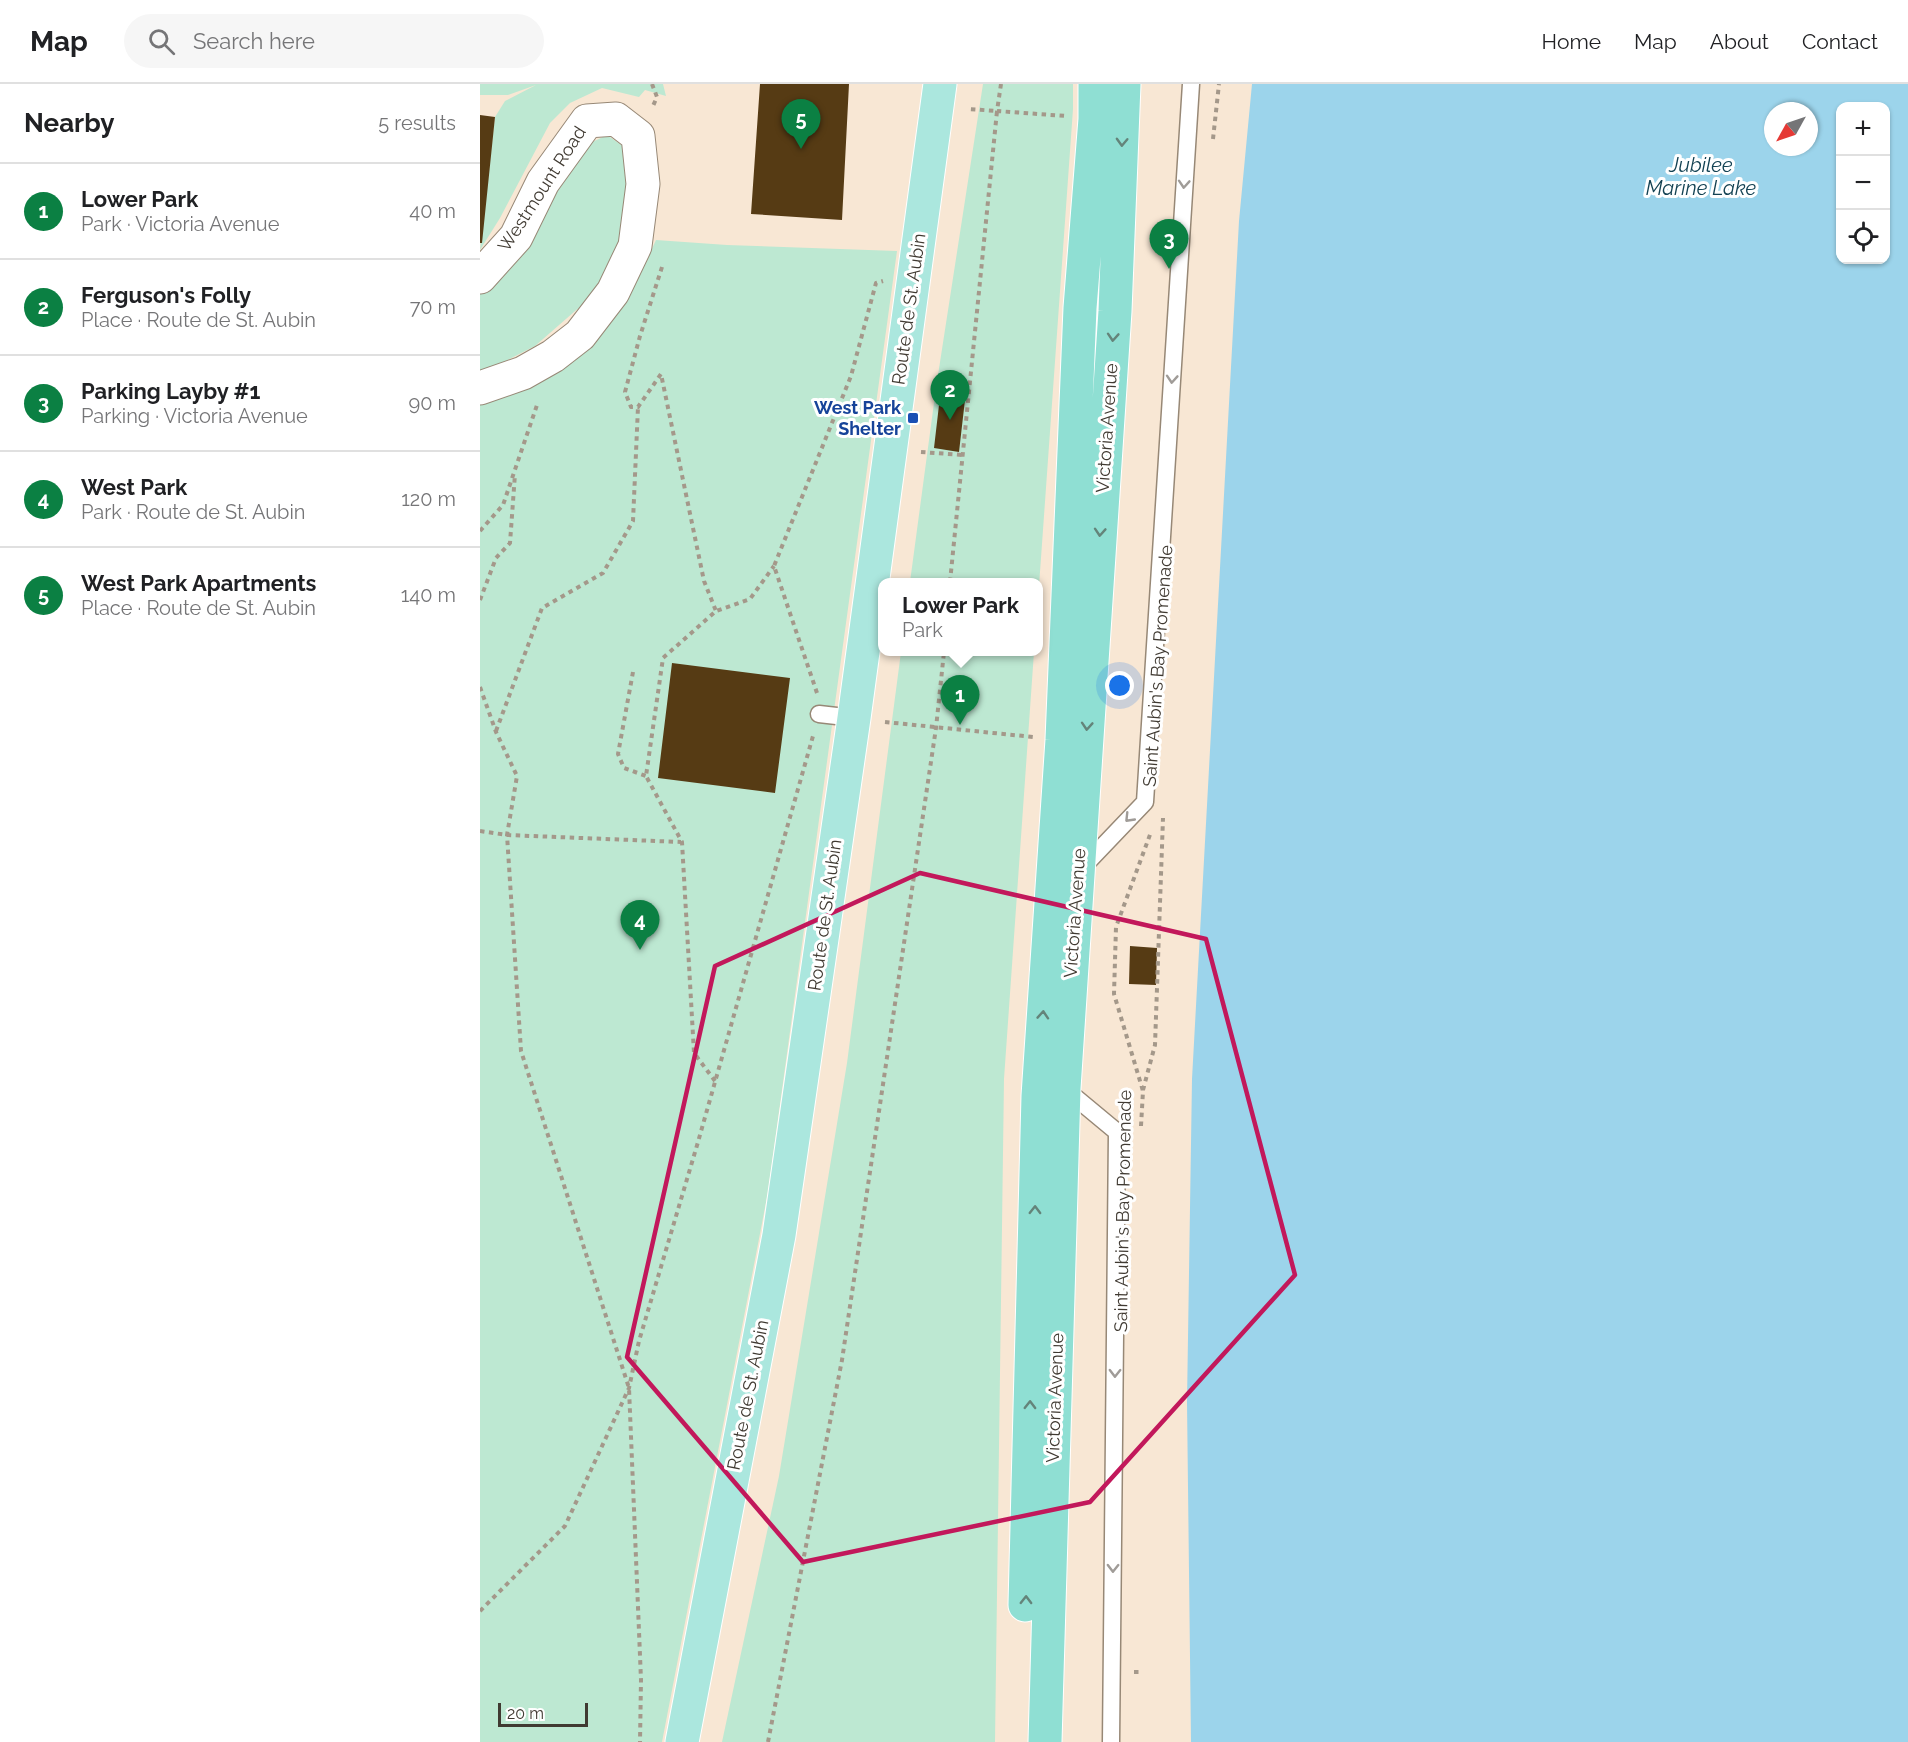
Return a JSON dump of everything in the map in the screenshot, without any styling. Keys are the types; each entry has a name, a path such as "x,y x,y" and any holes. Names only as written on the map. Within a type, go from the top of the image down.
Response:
{"highway":[{"name":"Victoria Avenue","path":"1022,1742 1038,1096 1062,740 1080,308 1095,118 1095,84"},
{"name":"Victoria Avenue","path":"1046,1742 1064,1088 1115,310 1124,84"}],"main road":[{"name":"Route de St. Aubin","path":"682,1742 779,1235 854,718 938,95"}],"street":[{"name":"Westmount Road","path":"480,277 516,237 543,182 587,121 615,119 638,136 643,184 635,246 613,292 580,334 553,356 523,373 480,388"}],"lane":[{"path":"1077,872 1145,802 1191,84"},
{"path":"819,714 854,718"},
{"path":"1064,1088 1117,1132 1111,1742"}],"path":[{"path":"950,578 1001,84"},
{"path":"1213,142 1219,84"},
{"path":"938,95 997,111 1095,118"},
{"path":"635,246 665,260 640,336 625,392 632,407 638,407"},
{"path":"715,1082 694,1053 682,842 646,776 663,658 716,611 750,599 774,566 851,376 876,283"},
{"path":"496,732 542,608 603,573 633,522 638,407 661,374 704,580 716,611"},
{"path":"941,388 969,387"},
{"path":"480,531 503,505 538,400"},
{"path":"928,454 963,455"},
{"path":"480,600 496,558 510,543 516,466"},
{"path":"480,1611 565,1526 629,1388 639,1341 819,714 816,688 774,566"},
{"path":"768,1742 842,1360 936,728 943,656"},
{"path":"633,672 618,754 624,768 646,776"},
{"path":"480,687 496,732 517,776 507,836 520,1051 629,1388 641,1680 640,1742"},
{"path":"900,723 1062,740"},
{"path":"1143,1091 1155,1045 1163,810"},
{"path":"480,831 507,836 682,842"},
{"name":"Saint Aubin's Bay Promenade","path":"1141,1127 1143,1091 1114,994 1114,983 1116,927 1151,831"}],"highlighted area":[{"path":"920,873 1206,939 1295,1275 1090,1502 803,1562 627,1357 715,966"}],"green space":[{"path":"480,84 663,84 666,96 645,90 639,97 602,88 570,103 550,123 500,218 480,250 495,117 505,101 536,85 508,95 480,95"},
{"path":"983,84 1073,84 1040,578 911,578 936,388"},
{"path":"607,135 623,146 632,174 621,236 611,268 582,305 535,346 492,368 480,371 480,294 510,263 582,147"},
{"path":"656,240 897,251 768,1192 662,1742 480,1742 480,403 582,352 636,283"},
{"path":"900,656 1034,656 1004,1079 995,1742 722,1742 779,1476 847,1063"}],"water":[{"name":"Jubilee Marine Lake","path":"1252,84 1908,84 1908,1742 1191,1742 1187,1402 1192,1079 1239,221"}],"building":[{"path":"760,84 849,84 842,220 751,214"},
{"path":"480,115 495,117 482,243 480,243"},
{"path":"941,388 966,391 959,452 934,448"},
{"path":"672,663 790,678 775,793 658,778"},
{"path":"1130,946 1157,948 1156,985 1129,984"}],"place":[{"name":"West Park Apartments","path":"801,149"},
{"name":"Parking Layby #1","path":"1169,269"},
{"name":"West Park Shelter","path":"913,418"},
{"name":"Ferguson's Folly","path":"950,420"},
{"name":"Lower Park","path":"960,725"},
{"name":"West Park","path":"640,950"}]}
